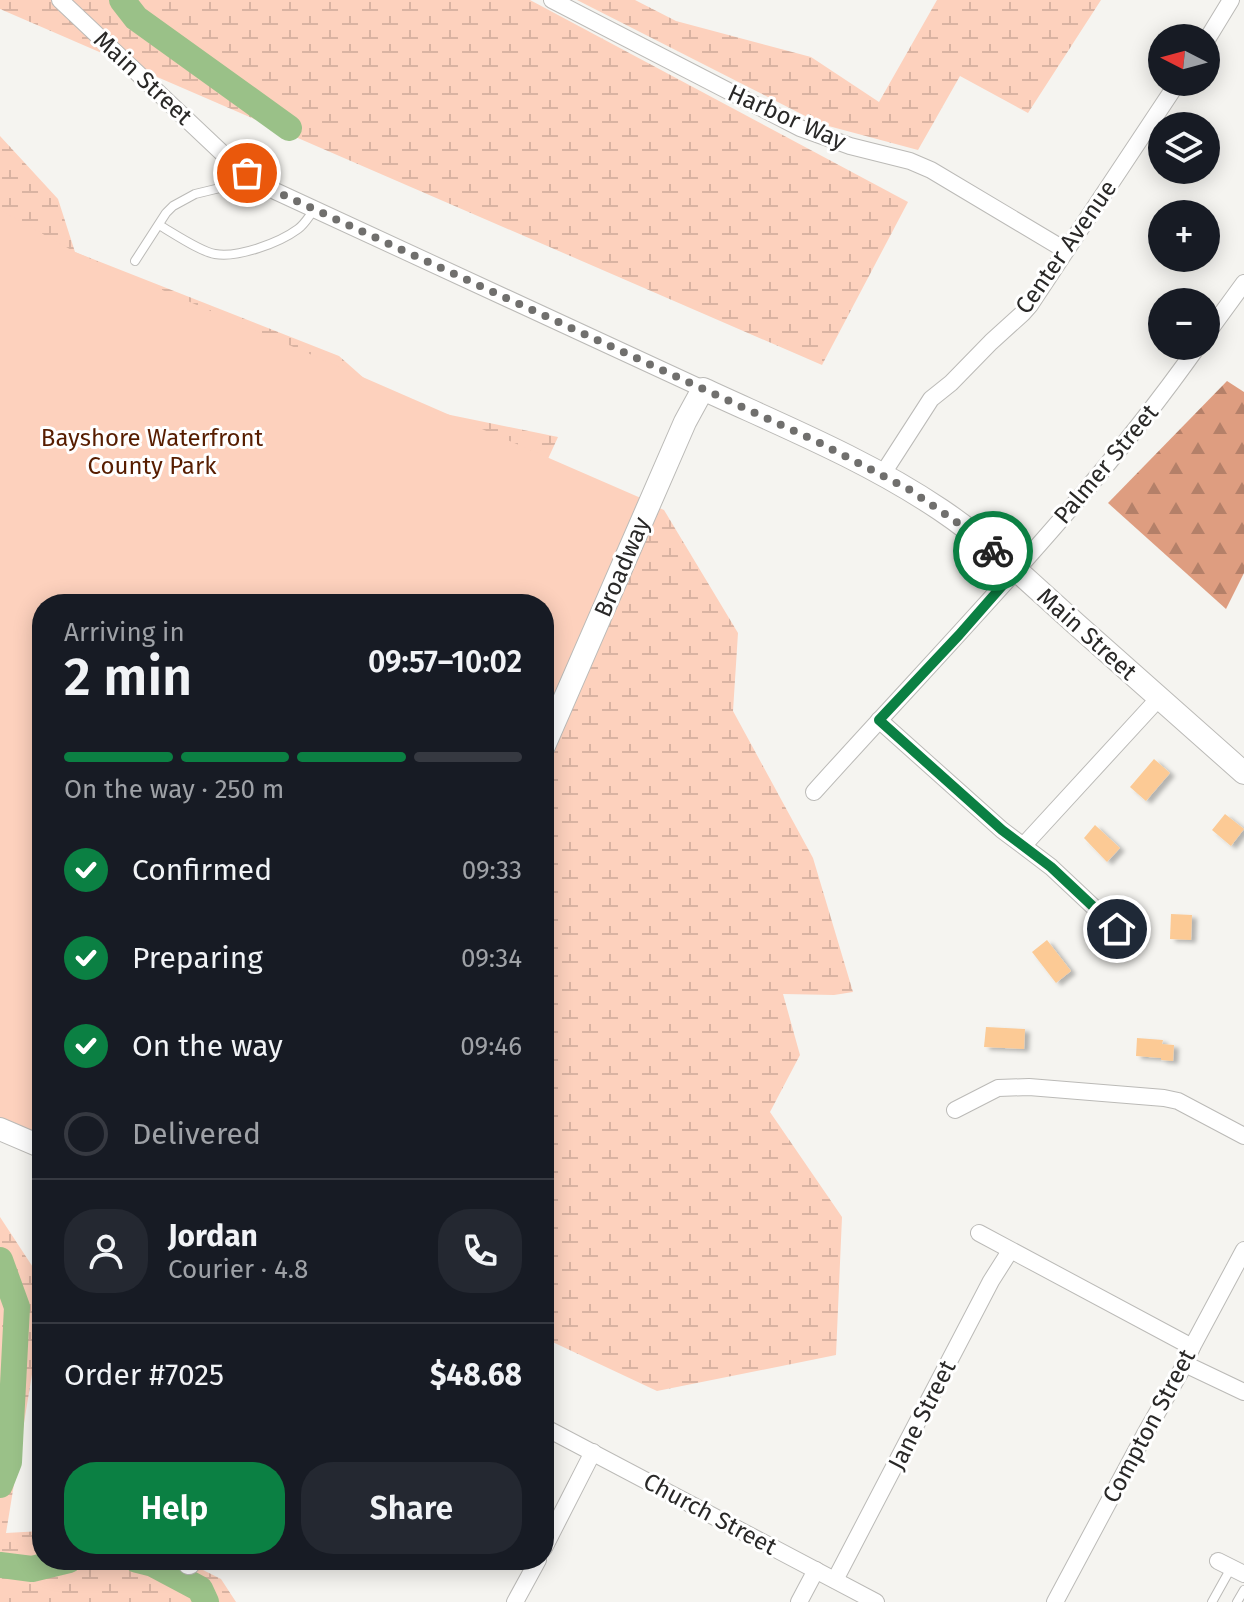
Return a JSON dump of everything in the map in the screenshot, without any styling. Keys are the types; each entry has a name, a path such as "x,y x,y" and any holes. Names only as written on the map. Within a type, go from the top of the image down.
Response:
{"street":[{"name":"Main Street","path":"60,0 236,166 261,183 818,442 942,510 1016,570 1244,773"},
{"name":"Harbor Way","path":"552,0 800,128 931,170 1065,250"},
{"path":"1216,24 1231,0"},
{"name":"Center Avenue","path":"882,475 931,399 1023,313 1169,96"},
{"path":"1220,316 1244,283"},
{"name":"Palmer Street","path":"814,792 1016,570 1121,447 1188,360"},
{"name":"Broadway","path":"554,723 685,422 703,389"},
{"path":"1024,845 1159,698"},
{"path":"879,720 1002,830 1051,867 1117,929"},
{"path":"955,1110 1005,1087 1164,1098 1178,1101 1244,1136"},
{"path":"1,1129 32,1143"},
{"path":"979,1233 1192,1347"},
{"name":"Compton Street","path":"1055,1602 1244,1250"},
{"name":"Jane Street","path":"835,1580 991,1281 1010,1251"},
{"path":"1185,1364 1244,1392"},
{"name":"Church Street","path":"554,1432 876,1602"},
{"path":"554,1528 593,1452"},
{"path":"515,1602 533,1570"},
{"path":"799,1602 816,1570"}],"lane":[{"path":"135,261 166,213 195,194 224,187 247,173"},
{"path":"159,225 213,254 230,254 250,251 286,236 300,228 315,209"},
{"path":"1212,1602 1231,1567"},
{"path":"1237,1602 1244,1590"}],"green space":[{"path":"0,0 530,0 908,202 822,365 0,9"},
{"path":"577,0 635,0 676,21 811,57 879,102 937,0 1101,0 1028,113 960,76 918,150 821,124"},
{"path":"0,136 58,199 75,252 339,356 392,403 558,437 547,461 664,510 738,633 733,711 813,858 853,992 834,995 783,994 800,1055 770,1112 842,1217 836,1355 657,1391 554,1343 554,594 32,594 32,722 0,1100"},
{"name":"Bayshore Waterfront County Park","path":"0,210 75,252 650,502 554,723 554,594 32,594 32,1138 0,1129"},
{"path":"1227,381 1244,392 1244,573 1226,609 1108,503"},
{"path":"0,1217 32,1266 32,1374 6,1533 32,1532 32,1570 203,1570 221,1579 236,1602 0,1602"}],"building":[{"path":"1154,759 1170,773 1146,801 1130,787"},
{"path":"1225,814 1244,829 1231,846 1212,830"},
{"path":"1095,825 1120,848 1107,862 1084,838"},
{"path":"1171,914 1192,915 1191,940 1170,939"},
{"path":"1047,940 1071,971 1056,983 1032,952"},
{"path":"986,1027 1025,1029 1024,1049 984,1047"},
{"path":"1137,1038 1163,1040 1162,1044 1174,1045 1173,1061 1136,1056"}],"waterway":[{"path":"122,0 136,18 289,128"},
{"path":"0,1260 17,1307 9,1462 0,1485"},
{"path":"0,1565 32,1569"},
{"path":"164,1570 200,1589 206,1602"}],"way so far":[{"path":"247,173 275,191 818,442 910,490 942,510 993,551"}],"route":[{"path":"993,551 1016,570 879,720 1002,830 1051,867 1117,929"}]}
